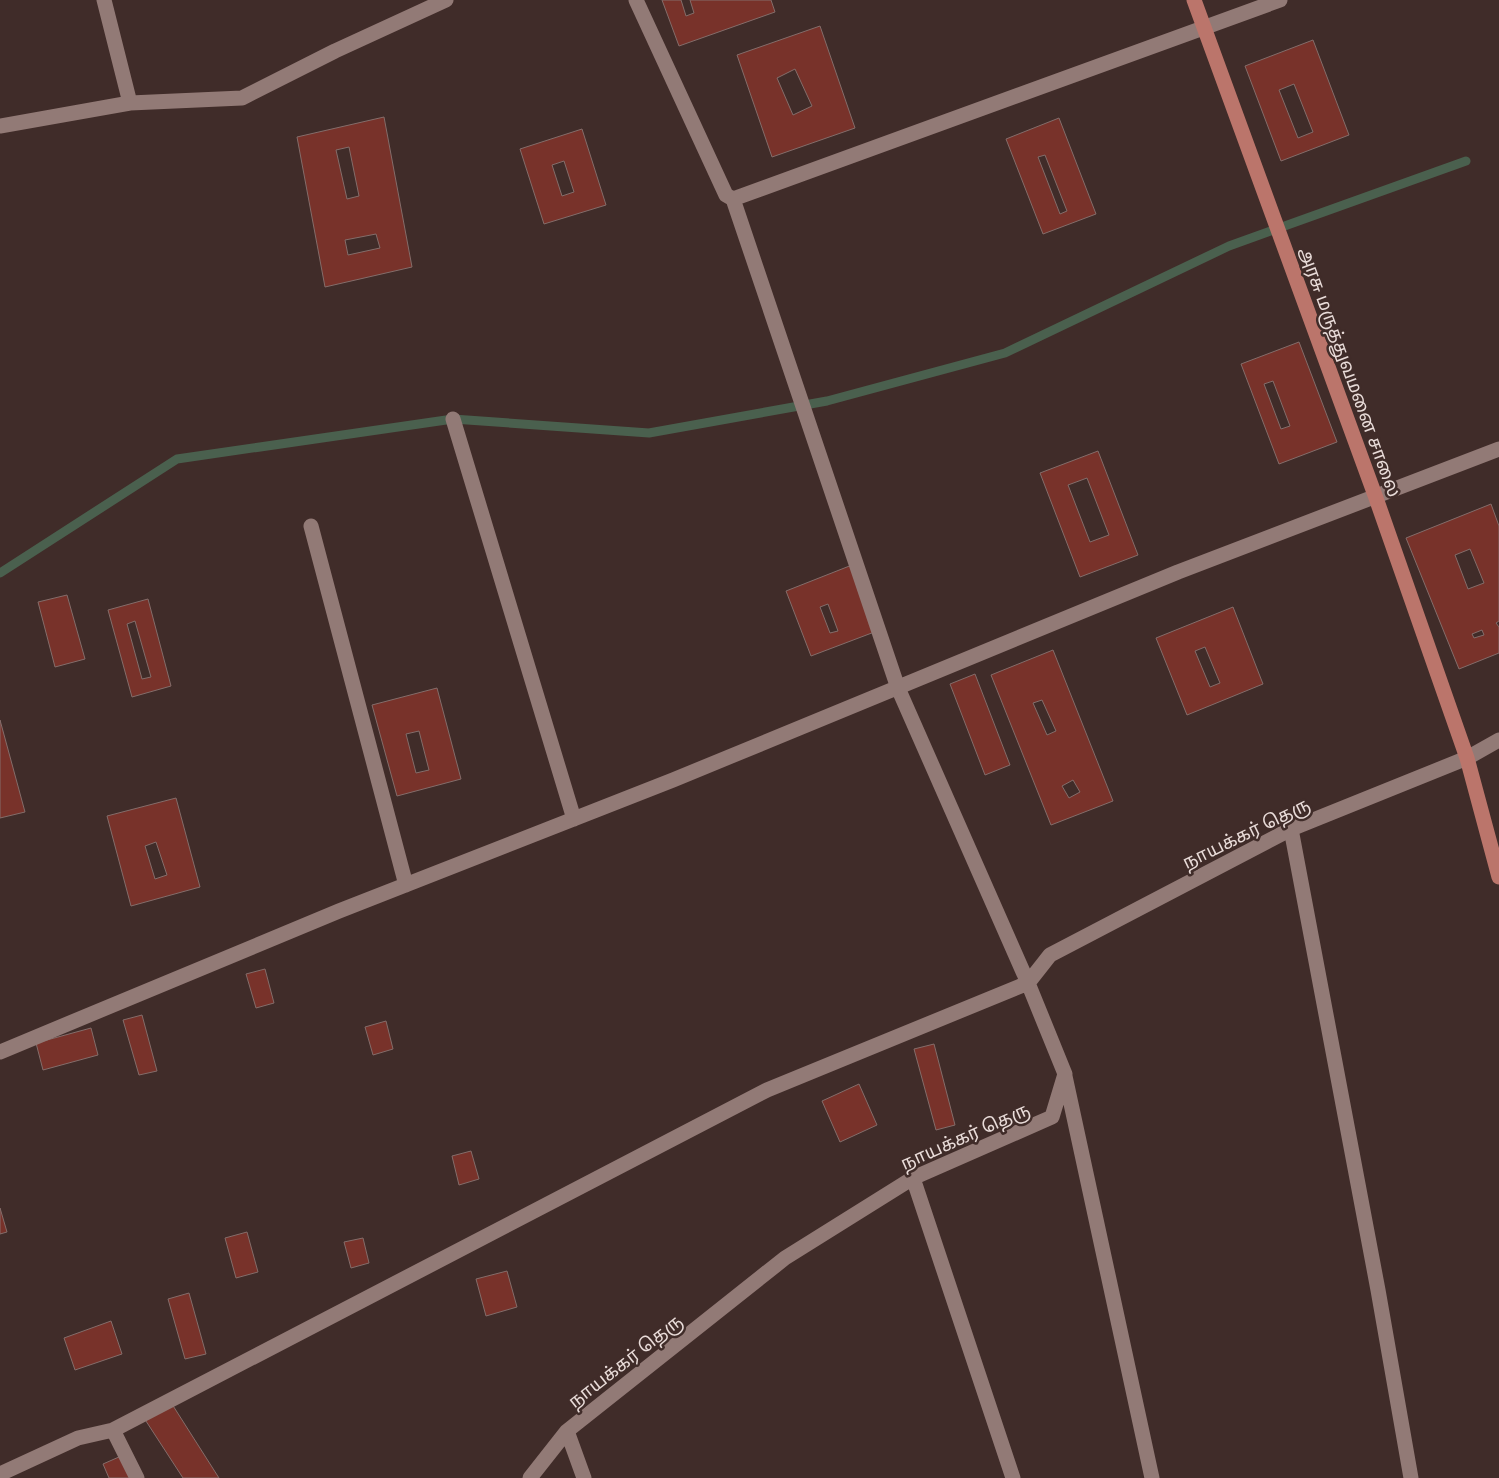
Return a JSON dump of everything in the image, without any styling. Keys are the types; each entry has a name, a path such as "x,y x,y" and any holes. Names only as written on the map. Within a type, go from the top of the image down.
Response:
{"main road":[{"name":"அரசு மருத்துவமனை சாலை","path":"1194,0 1376,498 1467,758 1499,877"}],"street":[{"path":"104,0 130,103"},
{"path":"0,126 130,103 242,98 426,4 446,0"},
{"path":"636,0 726,195 733,199 898,688 1028,983 1064,1074 1152,1478"},
{"path":"733,199 1280,0"},
{"path":"453,419 574,819"},
{"path":"0,1052 406,885 898,688 1178,572 1376,498 1499,449"},
{"path":"311,526 406,885"},
{"name":"நாயக்கர் தெரு","path":"1028,983 1050,955 1291,828 1467,758 1499,740"},
{"path":"1291,828 1378,1290 1411,1478"},
{"path":"0,1474 78,1438 113,1430 767,1090 1028,983"},
{"name":"நாயக்கர் தெரு","path":"530,1478 567,1431 785,1258 913,1178 1052,1117 1064,1074"},
{"path":"913,1178 1014,1478"},
{"path":"113,1430 137,1478"},
{"path":"567,1431 584,1478"}],"building":[{"path":"662,0 681,0 686,16 694,13 690,0 771,0 775,12 679,46"},
{"path":"820,26 855,128 772,157 737,55","holes":["795,69 812,106 793,115 777,78"]},
{"path":"1313,40 1349,135 1281,161 1245,66","holes":["1294,84 1313,132 1298,138 1279,90"]},
{"path":"384,117 412,267 325,287 297,137","holes":["349,147 359,196 347,199 336,150","376,234 380,248 348,255 345,240"]},
{"path":"1059,118 1096,214 1043,234 1006,139","holes":["1045,155 1067,211 1060,214 1038,157"]},
{"path":"582,129 606,205 544,224 520,149","holes":["564,161 574,192 562,196 552,165"]},
{"path":"1299,342 1337,442 1279,464 1241,364","holes":["1273,381 1290,426 1281,429 1264,384"]},
{"path":"1098,451 1138,555 1080,577 1040,473","holes":["1087,478 1109,535 1090,542 1068,485"]},
{"path":"1491,504 1499,526 1499,621 1496,623 1499,627 1499,653 1459,669 1406,538","holes":["1470,549 1484,583 1468,589 1455,555","1482,630 1484,635 1474,638 1472,634"]},
{"path":"852,565 877,631 811,656 786,591","holes":["828,604 838,631 830,633 820,607"]},
{"path":"67,595 85,659 55,667 38,602"},
{"path":"148,599 171,686 132,697 108,610","holes":["135,621 151,677 142,679 127,624"]},
{"path":"1233,607 1263,684 1187,715 1156,638","holes":["1205,647 1220,683 1210,687 1195,651"]},
{"path":"1053,650 1113,801 1051,825 991,675","holes":["1042,700 1056,731 1047,735 1033,703","1073,780 1080,792 1069,798 1062,786"]},
{"path":"975,674 1010,765 985,775 950,684"},
{"path":"437,688 461,779 397,796 372,705","holes":["419,731 429,770 416,773 406,734"]},
{"path":"0,720 25,812 0,818"},
{"path":"176,798 200,887 131,906 107,816","holes":["156,842 167,875 155,879 145,846"]},
{"path":"265,969 274,1003 256,1008 246,974"},
{"path":"142,1015 157,1071 139,1075 123,1020"},
{"path":"386,1021 393,1049 373,1055 365,1027"},
{"path":"91,1028 98,1055 43,1070 36,1043"},
{"path":"934,1044 955,1125 936,1130 914,1049"},
{"path":"859,1084 877,1125 840,1142 822,1101"},
{"path":"471,1151 479,1179 459,1185 452,1156"},
{"path":"0,1208 7,1232 0,1234"},
{"path":"247,1232 258,1272 236,1278 225,1238"},
{"path":"363,1238 369,1263 351,1268 344,1242"},
{"path":"507,1271 517,1307 486,1316 476,1279"},
{"path":"189,1293 206,1354 185,1359 168,1299"},
{"path":"111,1321 122,1354 75,1370 64,1338"},
{"path":"170,1401 219,1478 183,1478 144,1418"},
{"path":"128,1453 139,1478 109,1478 103,1464"}],"waterway":[{"path":"0,573 177,459 453,419 649,433 827,401 1005,353 1229,246 1466,161"}]}
